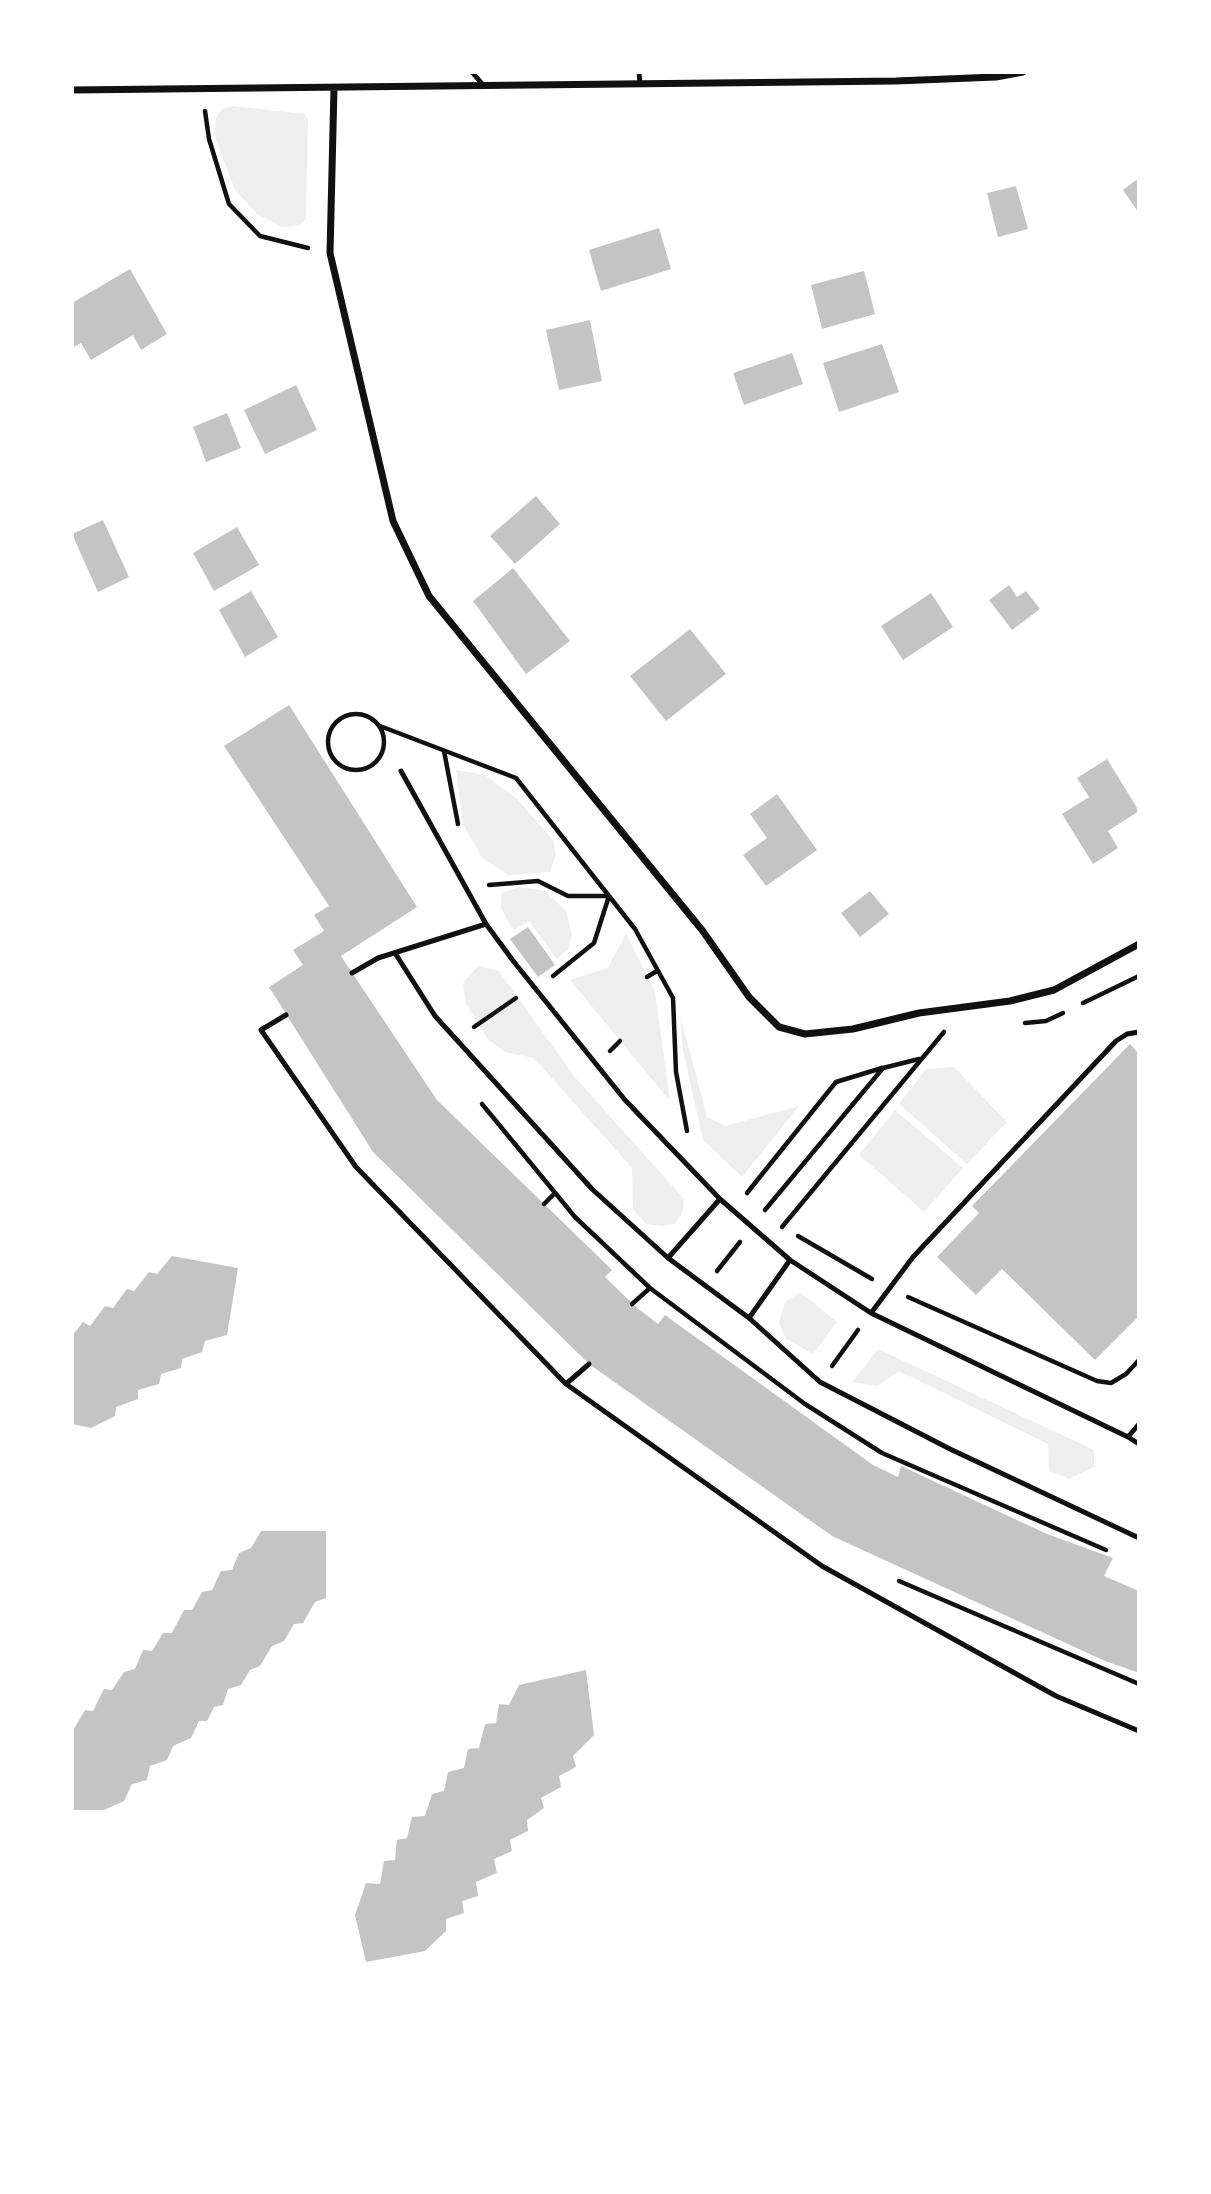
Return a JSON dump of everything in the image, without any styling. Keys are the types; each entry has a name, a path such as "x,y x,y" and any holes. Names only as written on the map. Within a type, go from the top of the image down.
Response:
{"street":[{"path":"72,90 896,81 996,77 1023,72"},
{"path":"334,89 330,253 393,521 429,596 702,930 749,998 779,1027 805,1034 841,1030 919,1013 1010,1001 1054,990 1139,944"}],"lane":[{"path":"472,72 483,86"},
{"path":"639,72 640,85"},
{"path":"401,771 486,924 625,1100 719,1199 790,1260 871,1313 1139,1444"},
{"path":"352,973 378,958 486,924"},
{"path":"394,953 435,1016 592,1189 668,1258 749,1318 820,1382 950,1449 1139,1538"},
{"path":"286,1015 261,1030 356,1167 566,1384 822,1566 1056,1696 1139,1731"},
{"path":"871,1313 913,1257 1116,1041 1127,1034 1139,1032"},
{"path":"668,1258 719,1199"},
{"path":"749,1318 790,1260"},
{"path":"566,1384 589,1364"},
{"path":"1128,1437 1139,1424"}],"path":[{"path":"202,90 209,139 229,204 261,236 330,253"},
{"path":"380,726 384,734 383,753 371,767 353,771 336,763 327,746 331,728 337,720 355,713 365,715 380,726 516,778 635,929 673,998 676,1072 687,1132"},
{"path":"444,751 458,828"},
{"path":"483,875 489,886 538,881 568,896 609,897"},
{"path":"457,1040 534,986 550,978 594,943 609,897"},
{"path":"648,977 657,971"},
{"path":"1081,1004 1139,976"},
{"path":"1021,1023 1046,1021 1069,1010"},
{"path":"782,1226 946,1030"},
{"path":"744,1197 836,1082 920,1059"},
{"path":"763,1212 883,1068"},
{"path":"544,1204 555,1194"},
{"path":"719,1199 744,1197 782,1226 888,1289 1097,1381 1111,1383 1126,1374 1139,1360"},
{"path":"782,1226 790,1260"},
{"path":"686,1314 750,1227"},
{"path":"632,1304 650,1288"},
{"path":"805,1404 871,1313"},
{"path":"889,1576 1139,1684"}],"shaded area":[{"path":"233,106 304,114 308,119 306,219 300,225 283,227 257,214 235,190 214,134 216,118 222,109"},
{"path":"456,770 485,775 517,799 553,840 556,855 550,872 508,875 482,858 463,824"},
{"path":"520,887 545,891 566,911 572,935 568,949 557,959 529,921 514,930 501,909 501,893"},
{"path":"626,933 655,992 670,1101 570,980 608,968"},
{"path":"478,966 499,971 574,1076 684,1199 682,1214 675,1224 646,1224 633,1209 632,1168 534,1058 505,1052 488,1039 466,1004 463,983"},
{"path":"680,1014 707,1117 725,1126 799,1106 742,1177 703,1140 683,1050"},
{"path":"954,1067 1007,1122 967,1164 899,1104 926,1069"},
{"path":"895,1110 963,1168 924,1212 859,1155"},
{"path":"800,1292 837,1322 813,1354 785,1338 779,1322 785,1302"},
{"path":"878,1349 1094,1450 1094,1467 1069,1479 1049,1471 1048,1444 899,1371 878,1386 852,1382"}],"building":[{"path":"1139,178 1139,213 1123,190"},
{"path":"1016,186 1028,229 998,237 987,193"},
{"path":"659,228 671,269 601,291 589,250"},
{"path":"130,269 167,334 141,350 133,335 91,360 81,343 72,348 72,303"},
{"path":"864,271 875,314 822,329 811,285"},
{"path":"590,320 602,381 559,390 546,330"},
{"path":"882,344 899,392 839,412 823,363"},
{"path":"792,353 803,384 744,405 733,373"},
{"path":"296,385 317,430 265,454 244,410"},
{"path":"227,413 241,448 206,462 193,427"},
{"path":"536,496 560,524 515,564 490,536"},
{"path":"103,520 129,577 98,592 72,534"},
{"path":"237,527 259,565 214,591 193,553"},
{"path":"513,568 570,641 526,674 473,601"},
{"path":"1009,585 1017,597 1026,591 1040,609 1012,630 989,600"},
{"path":"251,591 278,637 245,657 219,610"},
{"path":"931,593 953,627 903,660 881,626"},
{"path":"690,629 726,674 666,721 630,676"},
{"path":"289,705 417,907 341,956 437,1100 612,1270 605,1277 658,1324 665,1315 873,1465 898,1477 901,1466 1047,1534 1113,1558 1104,1576 1139,1591 1139,1673 1105,1661 832,1536 589,1364 373,1152 269,987 303,965 293,950 324,931 314,915 329,906 224,746"},
{"path":"1107,759 1139,811 1108,831 1118,848 1093,864 1062,814 1089,797 1077,778"},
{"path":"777,794 817,850 766,886 743,855 767,838 750,814"},
{"path":"870,891 889,914 860,937 841,913"},
{"path":"528,927 555,965 538,977 510,939"},
{"path":"1130,1044 1139,1054 1139,1316 1095,1360 1002,1269 976,1295 937,1257 979,1213 972,1206"},
{"path":"172,1256 238,1268 227,1335 205,1341 202,1352 182,1359 181,1368 161,1374 159,1384 138,1390 138,1399 116,1407 115,1416 91,1428 72,1424 72,1336 83,1322 90,1326 105,1306 113,1308 127,1289 134,1291 149,1272 157,1274"},
{"path":"261,1531 326,1531 326,1598 315,1602 303,1623 294,1624 284,1641 272,1646 260,1666 250,1670 241,1685 228,1689 223,1705 214,1707 207,1721 199,1721 191,1738 173,1746 167,1760 150,1766 147,1780 132,1784 124,1801 104,1810 72,1810 72,1732 85,1710 93,1711 104,1689 112,1690 124,1672 135,1669 143,1650 152,1651 163,1633 172,1633 184,1610 192,1610 202,1592 212,1590 221,1571 232,1570 239,1553 251,1548"},
{"path":"586,1670 594,1735 573,1756 576,1767 559,1776 561,1787 541,1798 544,1808 527,1820 528,1831 510,1840 512,1851 494,1859 497,1873 476,1882 478,1896 462,1901 464,1913 446,1919 446,1931 425,1951 366,1962 355,1915 366,1883 380,1884 384,1861 395,1860 397,1840 407,1838 412,1817 425,1816 432,1794 444,1791 448,1772 464,1768 468,1749 479,1748 485,1724 496,1723 499,1704 509,1705 519,1685"}]}
